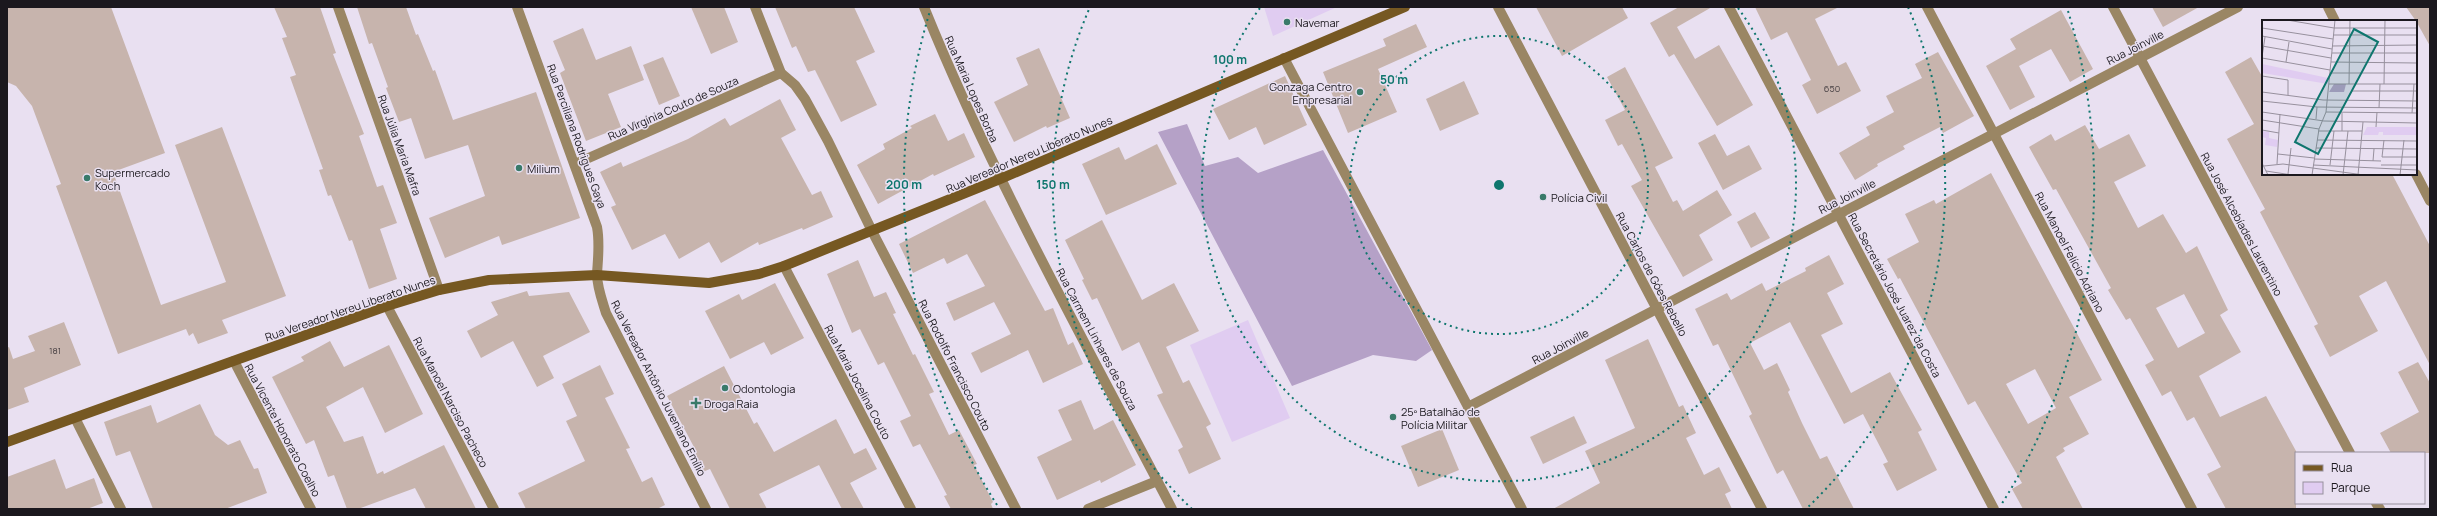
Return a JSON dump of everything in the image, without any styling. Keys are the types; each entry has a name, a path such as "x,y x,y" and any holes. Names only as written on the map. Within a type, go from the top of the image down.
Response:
{"main road":[{"name":"Rua Vereador Nereu Liberato Nunes","path":"7,442 387,306 439,290 489,280 597,275 709,283 730,281 784,266 1000,180 1405,7"}],"street":[{"name":"Rua Júlia Maria Mafra","path":"338,7 439,290"},
{"name":"Rua Perciliana Rodrigues Gaya","path":"517,7 598,227 600,240 597,275"},
{"path":"755,7 781,73"},
{"name":"Rua Maria Lopes Borba","path":"924,7 944,58 1000,180"},
{"name":"Rua Carlos de Góes Rebello","path":"1498,7 1762,509"},
{"name":"Rua Secretário José Juarez da Costa","path":"1729,7 1994,509"},
{"name":"Rua Manoel Felício Adriano","path":"1927,7 2192,509"},
{"name":"Rua José Alcebíades Laurentino","path":"2113,7 2349,452"},
{"name":"Rua Joinville","path":"1468,407 2238,7"},
{"path":"2328,7 2334,20"},
{"path":"1284,58 1522,509"},
{"name":"Rua Virgínia Couto de Souza","path":"575,164 781,73"},
{"name":"Rua Rodolfo Francisco Couto","path":"781,73 795,85 805,99 828,141 872,231 1016,509"},
{"path":"2417,175 2430,201"},
{"name":"Rua Carmem Linhares de Souza","path":"1000,180 1172,509"},
{"name":"Rua Maria Jocelina Couto","path":"784,266 911,509"},
{"name":"Rua Vereador Antônio Juveniano Emílio","path":"597,275 600,297 606,313 706,509"},
{"name":"Rua Manoel Narciso Pacheco","path":"387,306 494,509"},
{"name":"Rua Vicente Honorato Coelho","path":"234,361 311,509"},
{"path":"75,418 121,509"},
{"path":"1088,509 1157,481"}],"green space":[{"name":"Navemar","path":"1264,7 1337,7 1273,36"},
{"path":"1248,320 1290,418 1232,442 1190,345"}],"shaded area":[{"path":"1187,124 1205,166 1238,157 1258,173 1323,150 1432,350 1416,361 1373,355 1292,386 1158,132"}],"building":[{"name":"Supermercado Koch","path":"7,7 111,7 165,153 113,172 161,305 226,282 175,145 222,127 286,296 222,320 228,333 198,344 193,333 189,336 186,329 118,354 56,186 61,184 32,106 16,86 7,82"},
{"path":"274,7 320,7 336,53 333,54 364,134 359,136 377,187 383,185 397,223 380,229 397,279 369,289 352,240 349,241 331,195 328,196 319,170 323,169 290,77 296,75 282,38 287,37"},
{"path":"357,7 406,7 416,35 418,34 433,71 435,70 453,120 536,92 580,218 502,245 499,236 445,258 429,218 485,196 468,145 425,159 411,118 399,122 386,88 388,87 372,43 369,44"},
{"path":"691,7 724,7 738,42 711,54"},
{"path":"775,7 854,7 875,52 856,61 877,105 841,122 815,70 808,72 796,46 792,48"},
{"path":"1536,7 1622,7 1628,18 1562,56"},
{"path":"1679,7 1712,7 1677,27 1695,59 1719,45 1753,105 1717,126 1674,54 1669,57 1650,23"},
{"path":"1755,7 1839,7 1815,19 1838,66 1846,62 1861,91 1817,114 1802,85 1811,80 1787,32 1771,40"},
{"path":"2152,7 2199,7 2163,27"},
{"path":"2406,7 2430,7 2430,46 2417,23 2417,20 2415,20"},
{"path":"2061,10 2093,69 2070,82 2051,49 2019,66 2035,97 2010,110 1986,66 2016,49 2010,39"},
{"name":"Gonzaga Centro Empresarial","path":"1416,24 1427,47 1378,69 1397,112 1348,133 1323,72 1386,46 1383,39"},
{"path":"583,28 596,60 631,46 644,80 608,94 621,127 586,141 560,73 565,70 553,41"},
{"path":"1039,48 1070,118 1047,128 1046,126 1014,142 994,102 1028,85 1016,58"},
{"path":"1938,52 1974,116 1943,133 1940,127 1903,146 1905,149 1877,164 1878,166 1855,180 1839,153 1870,135 1866,127 1894,112 1886,96 1922,78 1915,64"},
{"path":"663,57 680,96 659,105 643,65"},
{"path":"2251,57 2262,76 2262,175 2393,175 2430,246 2430,365 2386,281 2359,296 2378,331 2330,357 2314,326 2318,324 2260,212 2265,209 2227,139 2254,124 2225,72"},
{"path":"1625,67 1673,158 1655,167 1673,202 1677,200 1683,211 1717,190 1732,215 1699,235 1713,260 1683,277 1631,186 1642,180 1622,144 1618,146 1605,120 1625,110 1607,77"},
{"path":"1285,76 1307,125 1264,145 1256,127 1229,140 1213,109"},
{"path":"1464,81 1479,114 1440,131 1426,99"},
{"path":"780,99 796,130 781,138 812,195 821,191 833,217 803,230 802,228 759,245 758,242 721,263 709,242 679,259 665,234 632,250 611,207 616,205 600,172 621,162 623,167 688,139 725,118 730,126"},
{"path":"935,114 948,141 964,133 975,157 934,176 933,174 878,204 857,165 885,149 883,144 912,128 910,126"},
{"path":"2085,125 2099,149 2129,134 2146,166 2114,182 2138,228 2163,214 2186,253 2197,246 2228,310 2220,315 2241,352 2199,376 2220,417 2266,396 2296,451 2296,509 2226,509 2207,474 2221,467 2194,417 2187,421 2171,391 2162,396 2145,365 2154,360 2130,318 2126,320 2108,290 2111,288 2056,189 2053,190 2029,147 2051,134 2055,141","holes":["2184,294 2205,333 2178,348 2156,308"]},
{"path":"1715,134 1727,156 1749,145 1762,169 1723,190 1698,143"},
{"path":"1157,144 1177,184 1106,215 1082,164 1119,147 1125,160"},
{"path":"1991,173 2102,380 2069,397 2089,434 2063,448 2065,451 2056,457 2083,509 2023,509 2012,489 2022,483 1975,401 1968,405 1900,278 1898,279 1887,259 1919,242 1905,214 1934,200 1936,204","holes":["2035,369 2056,408 2028,424 2006,384"]},
{"path":"985,200 1045,311 1053,308 1068,345 1073,342 1083,364 1043,383 1028,350 981,373 971,353 1011,334 994,302 954,321 946,303 985,286 967,254 947,264 944,258 913,273 899,244"},
{"path":"1755,212 1770,238 1751,248 1737,222"},
{"path":"1102,220 1142,300 1174,283 1199,331 1166,347 1183,383 1189,380 1211,424 1206,427 1221,459 1189,474 1178,450 1183,447 1157,395 1163,393 1139,342 1122,351 1097,298 1092,300 1082,280 1084,279 1065,240"},
{"path":"1829,255 1844,284 1827,293 1843,324 1821,335 1851,393 1890,372 1922,430 1918,432 1937,470 1897,491 1883,464 1888,462 1863,414 1844,424 1790,322 1750,343 1764,370 1777,363 1790,390 1788,392 1820,459 1827,456 1854,509 1803,509 1783,470 1777,474 1749,416 1752,414 1718,344 1713,346 1695,309 1727,293 1731,300 1762,283 1766,291 1806,271 1805,268"},
{"path":"858,260 874,297 886,292 896,313 893,314 913,355 915,354 934,392 929,394 949,435 959,430 977,464 974,465 993,502 991,504 993,509 951,509 944,496 947,495 920,444 913,447 900,421 911,416 884,362 878,365 860,329 852,333 827,274"},
{"path":"775,283 804,338 771,355 764,342 730,359 705,311 739,294 742,300"},
{"path":"527,291 529,296 569,292 590,332 543,356 554,378 537,387 513,341 481,358 467,331 498,315 491,302"},
{"path":"64,322 81,365 24,388 29,402 7,410 7,348 9,347 13,359 35,351 28,336"},
{"path":"1648,339 1679,407 1683,405 1696,433 1686,438 1704,475 1719,467 1731,491 1725,494 1732,509 1553,509 1600,483 1585,451 1635,428 1605,360"},
{"path":"330,341 344,367 389,345 423,414 385,433 363,387 326,407 344,442 363,436 377,474 383,471 384,474 444,445 476,509 426,509 415,488 358,509 347,509 334,475 328,477 314,440 306,444 272,377 304,361 301,357"},
{"path":"2418,362 2430,383 2430,453 2390,452 2380,433 2419,412 2398,372"},
{"path":"600,365 614,394 605,398 630,448 626,449 642,482 652,477 665,505 657,509 526,509 518,493 585,461 566,421 577,416 562,384"},
{"path":"724,366 754,424 757,422 774,452 836,419 854,454 866,448 877,469 850,483 864,509 842,509 819,465 759,494 767,509 730,509 710,469 700,473 690,452 695,449 667,396"},
{"path":"1081,400 1094,430 1113,420 1136,465 1101,483 1100,480 1057,500 1037,457 1072,440 1058,410"},
{"path":"200,404 215,435 228,445 240,440 254,469 258,468 267,493 225,509 153,509 130,451 116,456 104,422 151,405 157,423"},
{"path":"1574,416 1587,443 1543,464 1530,437"},
{"path":"1442,429 1459,470 1418,487 1401,446"},
{"path":"55,459 66,489 94,478 103,503 87,509 7,509 7,477"}],"place":[{"name":"Navemar","path":"1287,22"},
{"name":"Gonzaga Centro Empresarial","path":"1360,92"},
{"name":"Milium","path":"519,168"},
{"name":"Supermercado Koch","path":"87,178"},
{"name":"Polícia Civil","path":"1543,197"},
{"name":"Odontologia","path":"725,388"},
{"name":"Droga Raia","path":"696,403"},
{"name":"25º Batalhão de Polícia Militar","path":"1393,417"}]}
